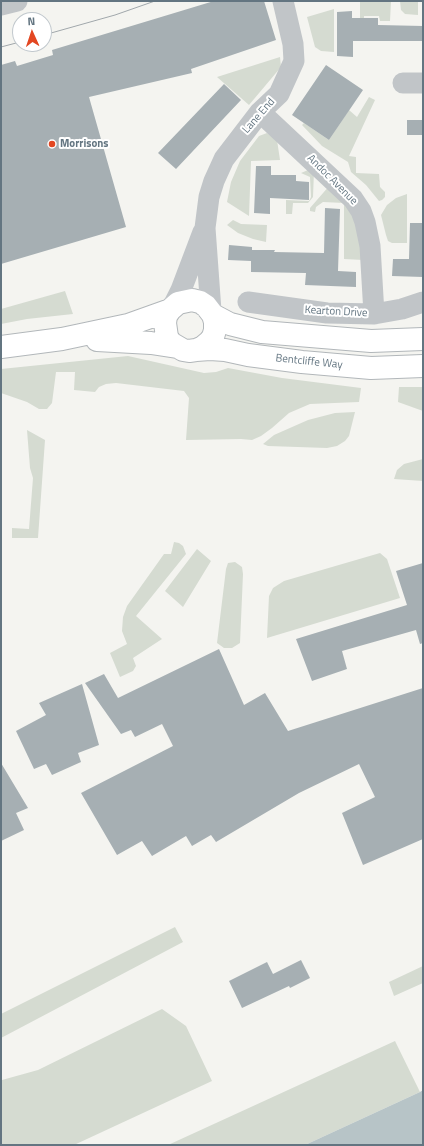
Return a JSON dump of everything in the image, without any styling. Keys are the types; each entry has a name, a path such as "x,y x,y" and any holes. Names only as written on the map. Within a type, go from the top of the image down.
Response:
{"main road":[{"path":"212,313 215,322 215,330 213,337 203,347 186,348 171,343 165,330 166,316 178,303 192,300 200,302 212,313 230,324 262,332 371,341 423,339"},
{"path":"1,347 62,339 128,325 171,309"},
{"name":"Bentcliffe Way","path":"62,339 131,342 186,348 224,350 248,355 302,362 371,368 423,366"}],"street":[{"path":"1,5 17,1"},
{"name":"Lane End","path":"212,313 205,228 209,197 214,181 224,159 260,112 279,94 294,61 293,44 283,1"},
{"name":"Andoc Avenue","path":"260,112 354,199 361,211 370,246 374,314"},
{"name":"Lane End","path":"171,309 181,290 205,228"},
{"name":"Kearton Drive","path":"248,302 327,313 374,314 423,302"}],"shaded area":[{"path":"360,1 391,1 390,21 380,21 379,16 364,16 364,20 360,19"},
{"path":"400,1 418,1 418,15 405,14 401,10"},
{"path":"334,9 334,52 321,51 315,47 307,17"},
{"path":"280,57 281,67 249,105 217,77"},
{"path":"369,97 375,100 349,156 356,157 356,173 379,174 380,187 385,192 385,197 379,201 366,185 351,172 348,162 322,146 302,125 304,123 329,140 349,110 357,117"},
{"path":"267,133 277,140 280,160 251,161 249,216 227,202 231,182 240,161 259,136"},
{"path":"308,170 314,171 313,197 308,203 293,203 292,214 286,214 286,200 309,201 311,197 310,177 301,173"},
{"path":"330,185 353,211 363,260 344,259 344,203 323,202 316,207 315,212 310,211 310,208"},
{"path":"407,194 407,243 392,243 388,241 381,215 387,205 396,198"},
{"path":"233,220 241,224 267,225 266,242 238,233 227,225"},
{"path":"65,291 73,314 27,319 1,324 1,309"},
{"path":"128,356 204,373 216,372 228,368 282,378 361,388 359,402 310,404 289,413 272,428 261,436 252,440 186,440 189,398 184,391 116,383 106,384 99,387 95,392 74,390 75,372 56,372 52,403 47,409 39,409 27,402 1,393 1,369"},
{"path":"399,387 423,387 423,411 398,402"},
{"path":"355,412 349,436 345,441 337,446 327,448 268,446 263,444 274,435 308,420 335,413"},
{"path":"27,430 45,440 38,538 12,538 12,528 29,529 33,478 30,468"},
{"path":"423,459 423,481 394,479 397,470 404,464"},
{"path":"174,542 183,546 186,554 136,616 162,639 133,658 136,666 133,671 120,677 110,653 127,644 122,631 123,617 127,606 164,554 171,554"},
{"path":"197,549 211,561 183,607 165,591"},
{"path":"380,553 387,559 400,598 267,638 269,596 273,588 284,581"},
{"path":"235,562 242,567 243,574 240,643 232,648 224,648 217,643 226,569 228,563"},
{"path":"175,927 183,942 1,1038 1,1014"},
{"path":"423,966 423,983 394,996 389,982"},
{"path":"162,1009 186,1026 212,1081 74,1145 1,1145 2,1080 38,1070"},
{"path":"395,1041 420,1092 305,1145 168,1145"},
{"path":"423,1090 423,1145 305,1145 420,1092"}],"building":[{"name":"Morrisons","path":"214,1 264,1 276,40 191,69 192,73 89,97 126,227 1,264 1,65 15,61 17,66 53,55 52,50"},
{"path":"352,11 352,18 378,18 378,25 423,26 423,41 353,41 353,57 337,56 337,12"},
{"path":"326,65 363,90 329,140 292,115"},
{"path":"224,84 241,100 176,169 158,153"},
{"path":"407,120 423,120 423,135 407,135"},
{"path":"256,166 271,166 271,175 296,175 296,181 309,182 309,200 270,198 270,214 254,213"},
{"path":"325,208 340,209 338,271 356,272 356,287 305,285 306,273 251,272 251,261 228,260 229,245 252,247 252,250 275,250 274,252 324,253"},
{"path":"410,223 423,223 423,277 392,276 393,259 409,259"},
{"path":"423,563 423,643 420,644 416,630 342,651 347,669 312,681 296,639 407,605 396,571"},
{"path":"219,649 244,705 265,693 288,731 423,688 423,839 363,865 342,813 375,797 359,764 299,793 216,842 211,835 192,846 186,836 152,856 142,841 117,855 81,793 173,746 162,724 135,737 131,730 121,734 85,683 104,674 118,698"},
{"path":"82,684 99,745 78,753 81,762 52,775 46,764 34,769 16,731 46,715 39,703"},
{"path":"1,763 28,808 16,813 24,830 1,841"},
{"path":"301,960 310,978 242,1008 229,981 267,962 273,974"}],"tram line":[{"path":"52,33 115,15 155,1"},
{"path":"1,47 12,44"}],"place":[{"name":"Morrisons","path":"52,144"}]}
